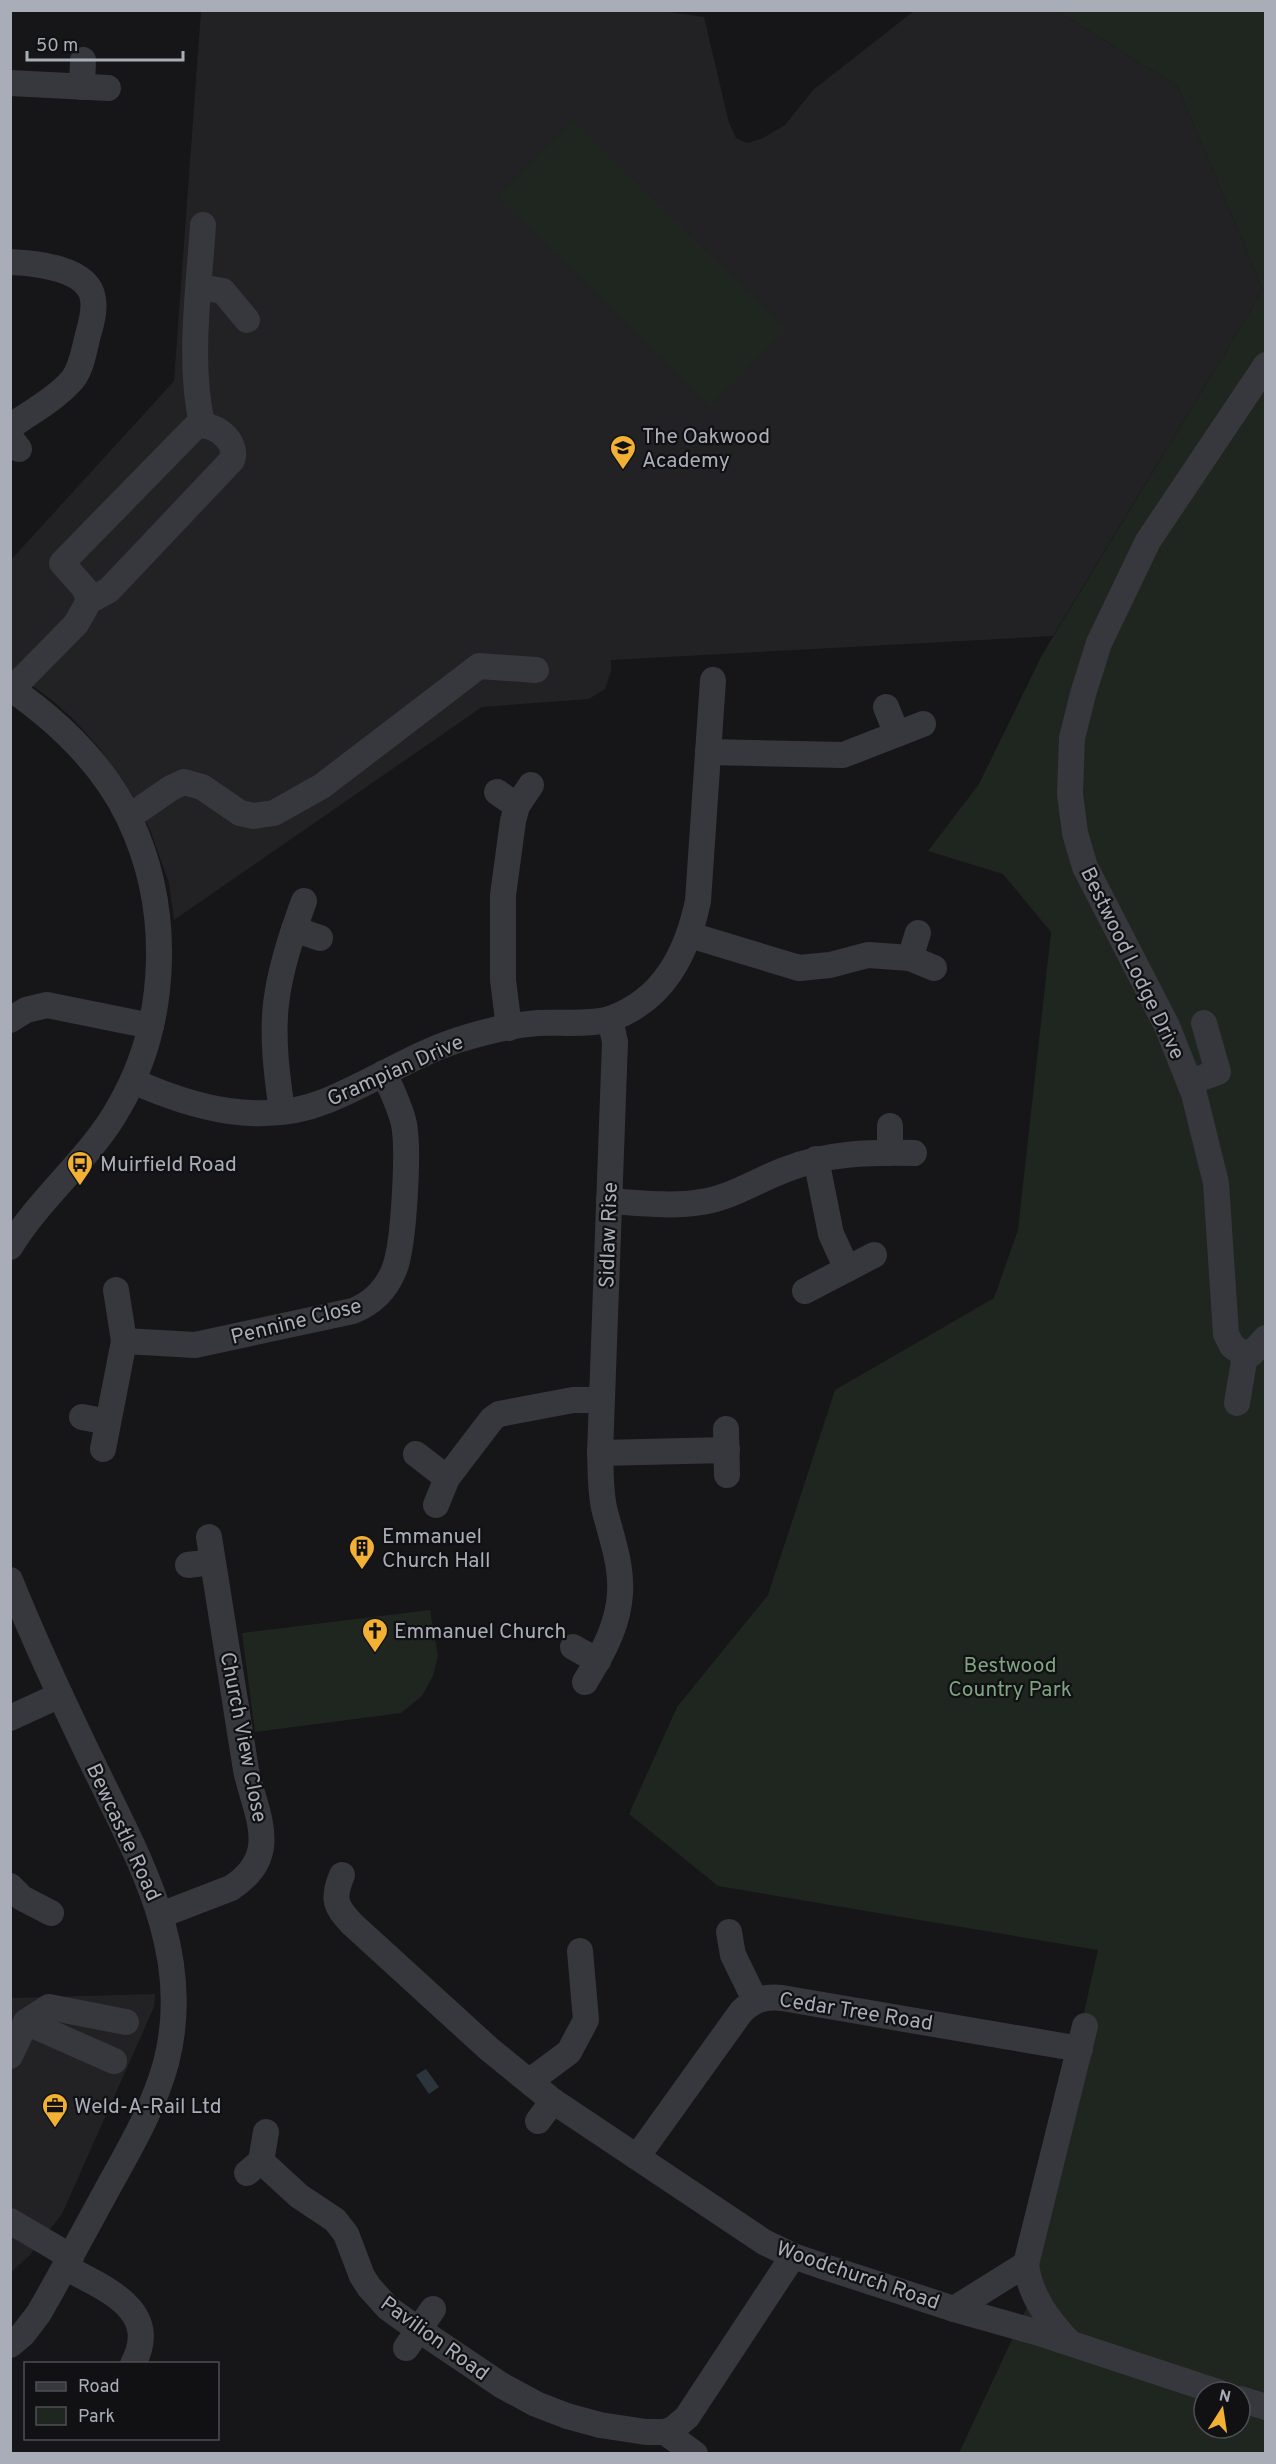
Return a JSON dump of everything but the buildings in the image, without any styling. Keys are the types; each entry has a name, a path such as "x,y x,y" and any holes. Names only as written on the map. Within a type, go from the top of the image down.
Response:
{"street":[{"path":"82,87 83,60"},
{"path":"10,83 108,88"},
{"path":"202,424 196,397 203,225"},
{"path":"10,262 61,270 97,279 93,297 93,313 80,366 74,378 14,438"},
{"path":"200,287 223,291 248,320"},
{"name":"Bestwood Lodge Drive","path":"1238,1351 1226,1334 1216,1183 1190,1082 1167,1026 1085,867 1075,833 1070,794 1072,738 1099,644 1148,541 1266,365"},
{"path":"10,1247 30,1219 102,1134 133,1081 144,1054 151,1026 159,959 156,909 144,859 129,817 114,791 80,747 63,729 11,689 76,624 89,601 109,591 232,460 234,453 232,445 212,426 202,424 195,427 62,563 85,589 89,601"},
{"path":"129,817 171,788 184,783 202,787 240,813 254,816 274,813 322,786 479,666 536,670"},
{"name":"Grampian Drive","path":"133,1081 172,1098 212,1109 234,1113 282,1111 326,1101 457,1040 534,1023 596,1022 610,1018 641,1001 667,979 678,963 690,934 698,901 713,680"},
{"path":"886,707 897,734"},
{"path":"708,752 843,755 923,724"},
{"path":"509,1028 503,980 503,895 513,821 507,799 531,785"},
{"path":"282,1111 276,1063 275,1006 279,983 304,901"},
{"path":"294,929 320,938"},
{"path":"910,958 918,933"},
{"path":"690,934 799,968 830,965 868,955 910,958 934,968"},
{"path":"10,1020 26,1010 47,1005 151,1026"},
{"name":"Sidlaw Rise","path":"585,1682 609,1639 620,1586 614,1542 602,1495 600,1453 615,1042 610,1018"},
{"path":"1190,1082 1218,1072 1204,1023"},
{"name":"Pennine Close","path":"124,1341 195,1345 354,1311 374,1300 388,1283 397,1262 406,1156 404,1123 384,1073"},
{"path":"609,1202 702,1202 816,1159 857,1153 902,1153 890,1126"},
{"path":"816,1159 831,1234 847,1269"},
{"path":"805,1291 874,1255"},
{"path":"103,1449 124,1341 116,1290"},
{"path":"1237,1403 1238,1351 1251,1354 1266,1338"},
{"path":"436,1505 447,1478 492,1419 499,1414 573,1400 602,1400"},
{"path":"82,1417 108,1422"},
{"path":"600,1453 727,1451"},
{"path":"416,1454 447,1478"},
{"name":"Church View Close","path":"161,1915 231,1888 242,1881 250,1873 260,1850 261,1824 246,1770 203,1555"},
{"name":"Bewcastle Road","path":"10,1580 60,1695 152,1886 169,1949 173,1979 172,2034 166,2062 150,2108 39,2313 23,2334 10,2345"},
{"path":"573,1647 598,1661"},
{"path":"10,1718 60,1695"},
{"name":"Woodchurch Road","path":"342,1875 335,1890 337,1908 489,2049 553,2101 764,2242 793,2256 1192,2384"},
{"path":"10,1886 34,1914"},
{"path":"729,1932 733,1955 755,2000"},
{"path":"531,2081 569,2052 586,2020 580,1951"},
{"name":"Cedar Tree Road","path":"637,2157 741,2012 755,2000 782,1998 1083,2037 1026,2264 1032,2292 1051,2323 1072,2345"},
{"path":"10,2056 26,2022 49,2007 126,2022"},
{"path":"26,2022 114,2061"},
{"path":"538,2121 553,2101"},
{"name":"Pavilion Road","path":"266,2132 254,2167 335,2220 346,2234 362,2276 369,2287 412,2339 536,2404 576,2419 614,2428 665,2432"},
{"path":"10,2221 123,2301 133,2311 141,2331 140,2351 134,2362"},
{"path":"665,2432 673,2429 687,2417 793,2256"},
{"path":"954,2309 1026,2264"},
{"path":"412,2339 433,2309"},
{"path":"665,2432 695,2454"}],"shaded area":[{"name":"The Oakwood Academy","path":"655,10 704,17 729,123 736,138 747,143 761,139 785,125 813,90 914,11 1058,11 1178,87 1263,290 1053,636 611,660 611,671 605,689 589,699 482,707 174,920 169,883 150,830 138,805 100,749 74,720 53,701 11,670 10,561 174,381 201,11"},
{"path":"155,1994 154,2007 62,2214 30,2255 11,2272 11,1998"},
{"path":"426,2069 439,2087 429,2094 416,2075"}],"green space":[{"name":"Bestwood Country Park","path":"1058,11 1265,11 1265,2453 959,2453 1037,2286 1036,2266 1083,2017 1098,1950 718,1886 629,1814 677,1707 768,1595 835,1390 994,1298 1018,1230 1051,932 1003,874 928,851 979,784 1042,655 1263,290 1178,87"},
{"path":"573,120 786,329 710,406 497,197"},
{"path":"430,1610 438,1656 433,1676 422,1696 401,1713 255,1732 242,1633"}],"place":[{"name":"The Oakwood Academy","path":"623,471"},
{"name":"Muirfield Road","path":"80,1187"},
{"name":"Emmanuel Church Hall","path":"362,1571"},
{"name":"Emmanuel Church","path":"375,1654"},
{"name":"Weld-A-Rail Ltd","path":"55,2129"}]}
